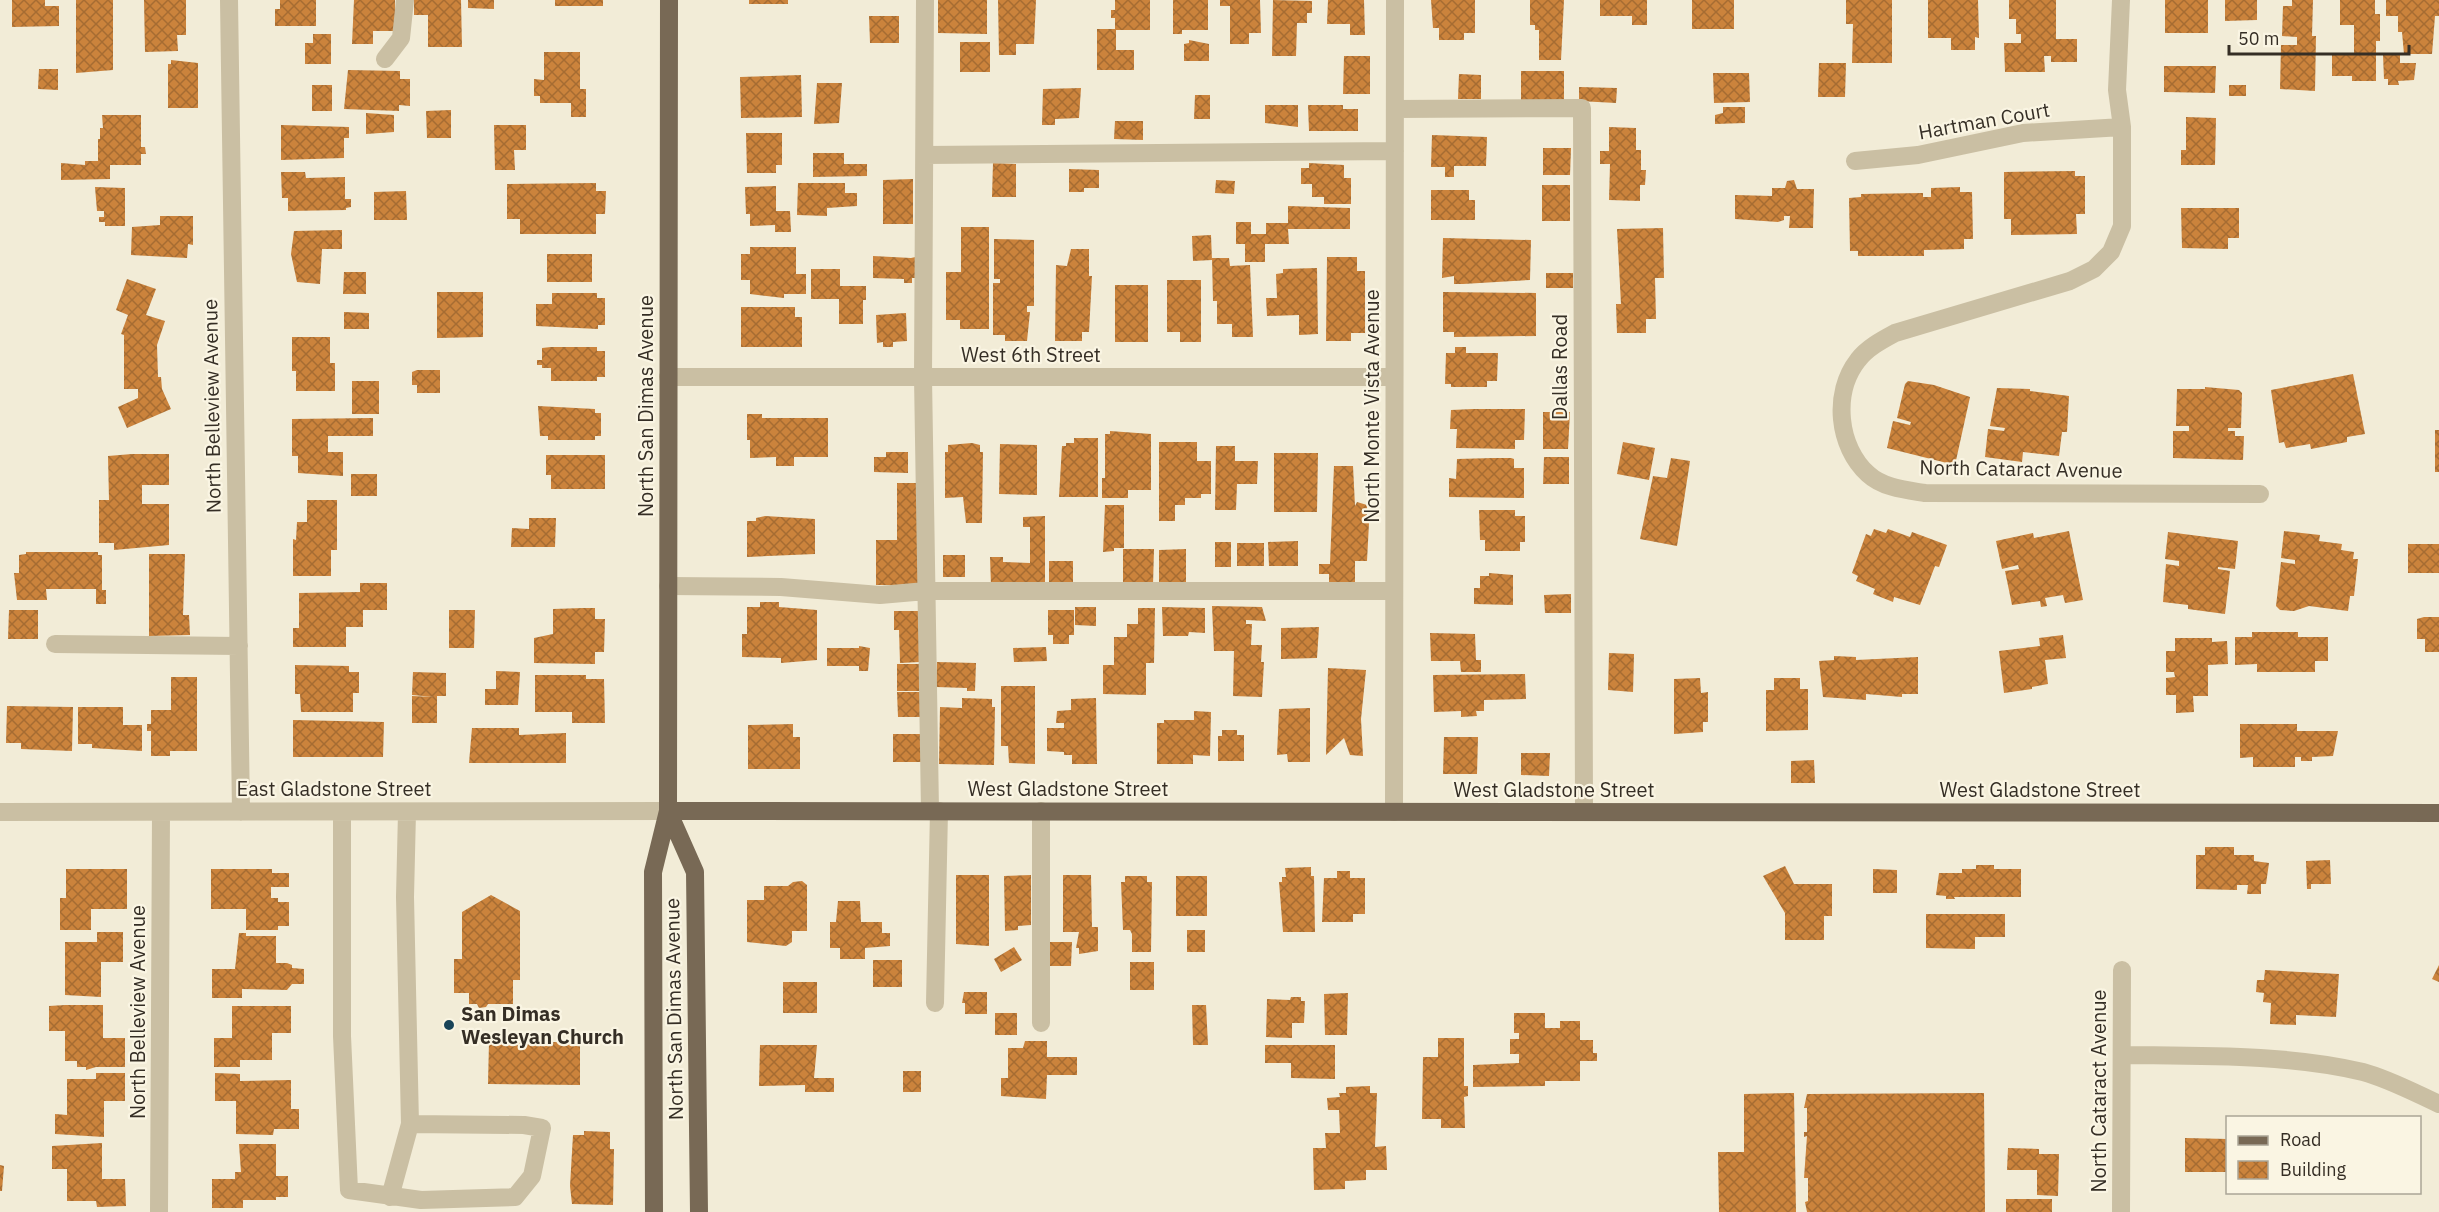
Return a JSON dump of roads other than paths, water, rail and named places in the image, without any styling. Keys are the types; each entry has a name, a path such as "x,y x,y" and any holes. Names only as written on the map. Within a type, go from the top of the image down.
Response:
{"main road":[{"name":"North San Dimas Avenue","path":"654,1212 653,872 668,811 669,0"},
{"name":"North San Dimas Avenue","path":"668,811 695,872 699,1212"},
{"name":"West Gladstone Street","path":"668,811 2439,813"}],"street":[{"name":"North Belleview Avenue","path":"229,0 241,812"},
{"path":"385,59 401,38 405,0"},
{"path":"926,0 923,377 926,591 934,811 935,1003"},
{"name":"North Monte Vista Avenue","path":"1394,812 1395,0"},
{"name":"North Cataract Avenue","path":"2121,0 2117,90 2121,127 2122,226 2110,252 2094,269 2070,281 1895,333 1875,344 1858,360 1843,395 1842,417 1848,447 1869,475 1893,487 1924,493 2260,494"},
{"name":"Dallas Road","path":"1395,109 1582,108 1584,812"},
{"name":"Hartman Court","path":"1855,160 1918,155 2023,133 2121,127"},
{"path":"925,154 1395,151"},
{"name":"West 6th Street","path":"668,377 1394,377"},
{"path":"668,586 781,587 880,595 926,591 1394,591"},
{"path":"56,644 239,646"},
{"name":"East Gladstone Street","path":"0,812 668,811"},
{"path":"1041,811 1041,1023"},
{"name":"North Belleview Avenue","path":"159,1212 161,812"},
{"path":"342,812 342,1036 349,1190 421,1200 515,1197 532,1176 542,1128 524,1125 410,1124"},
{"path":"390,1197 410,1124 405,897 407,812"},
{"name":"North Cataract Avenue","path":"2121,1212 2122,970"},
{"path":"2122,1055 2191,1056 2324,1065 2365,1072 2439,1104"}],"place":[{"name":"San Dimas Wesleyan Church","path":"449,1025"}]}
